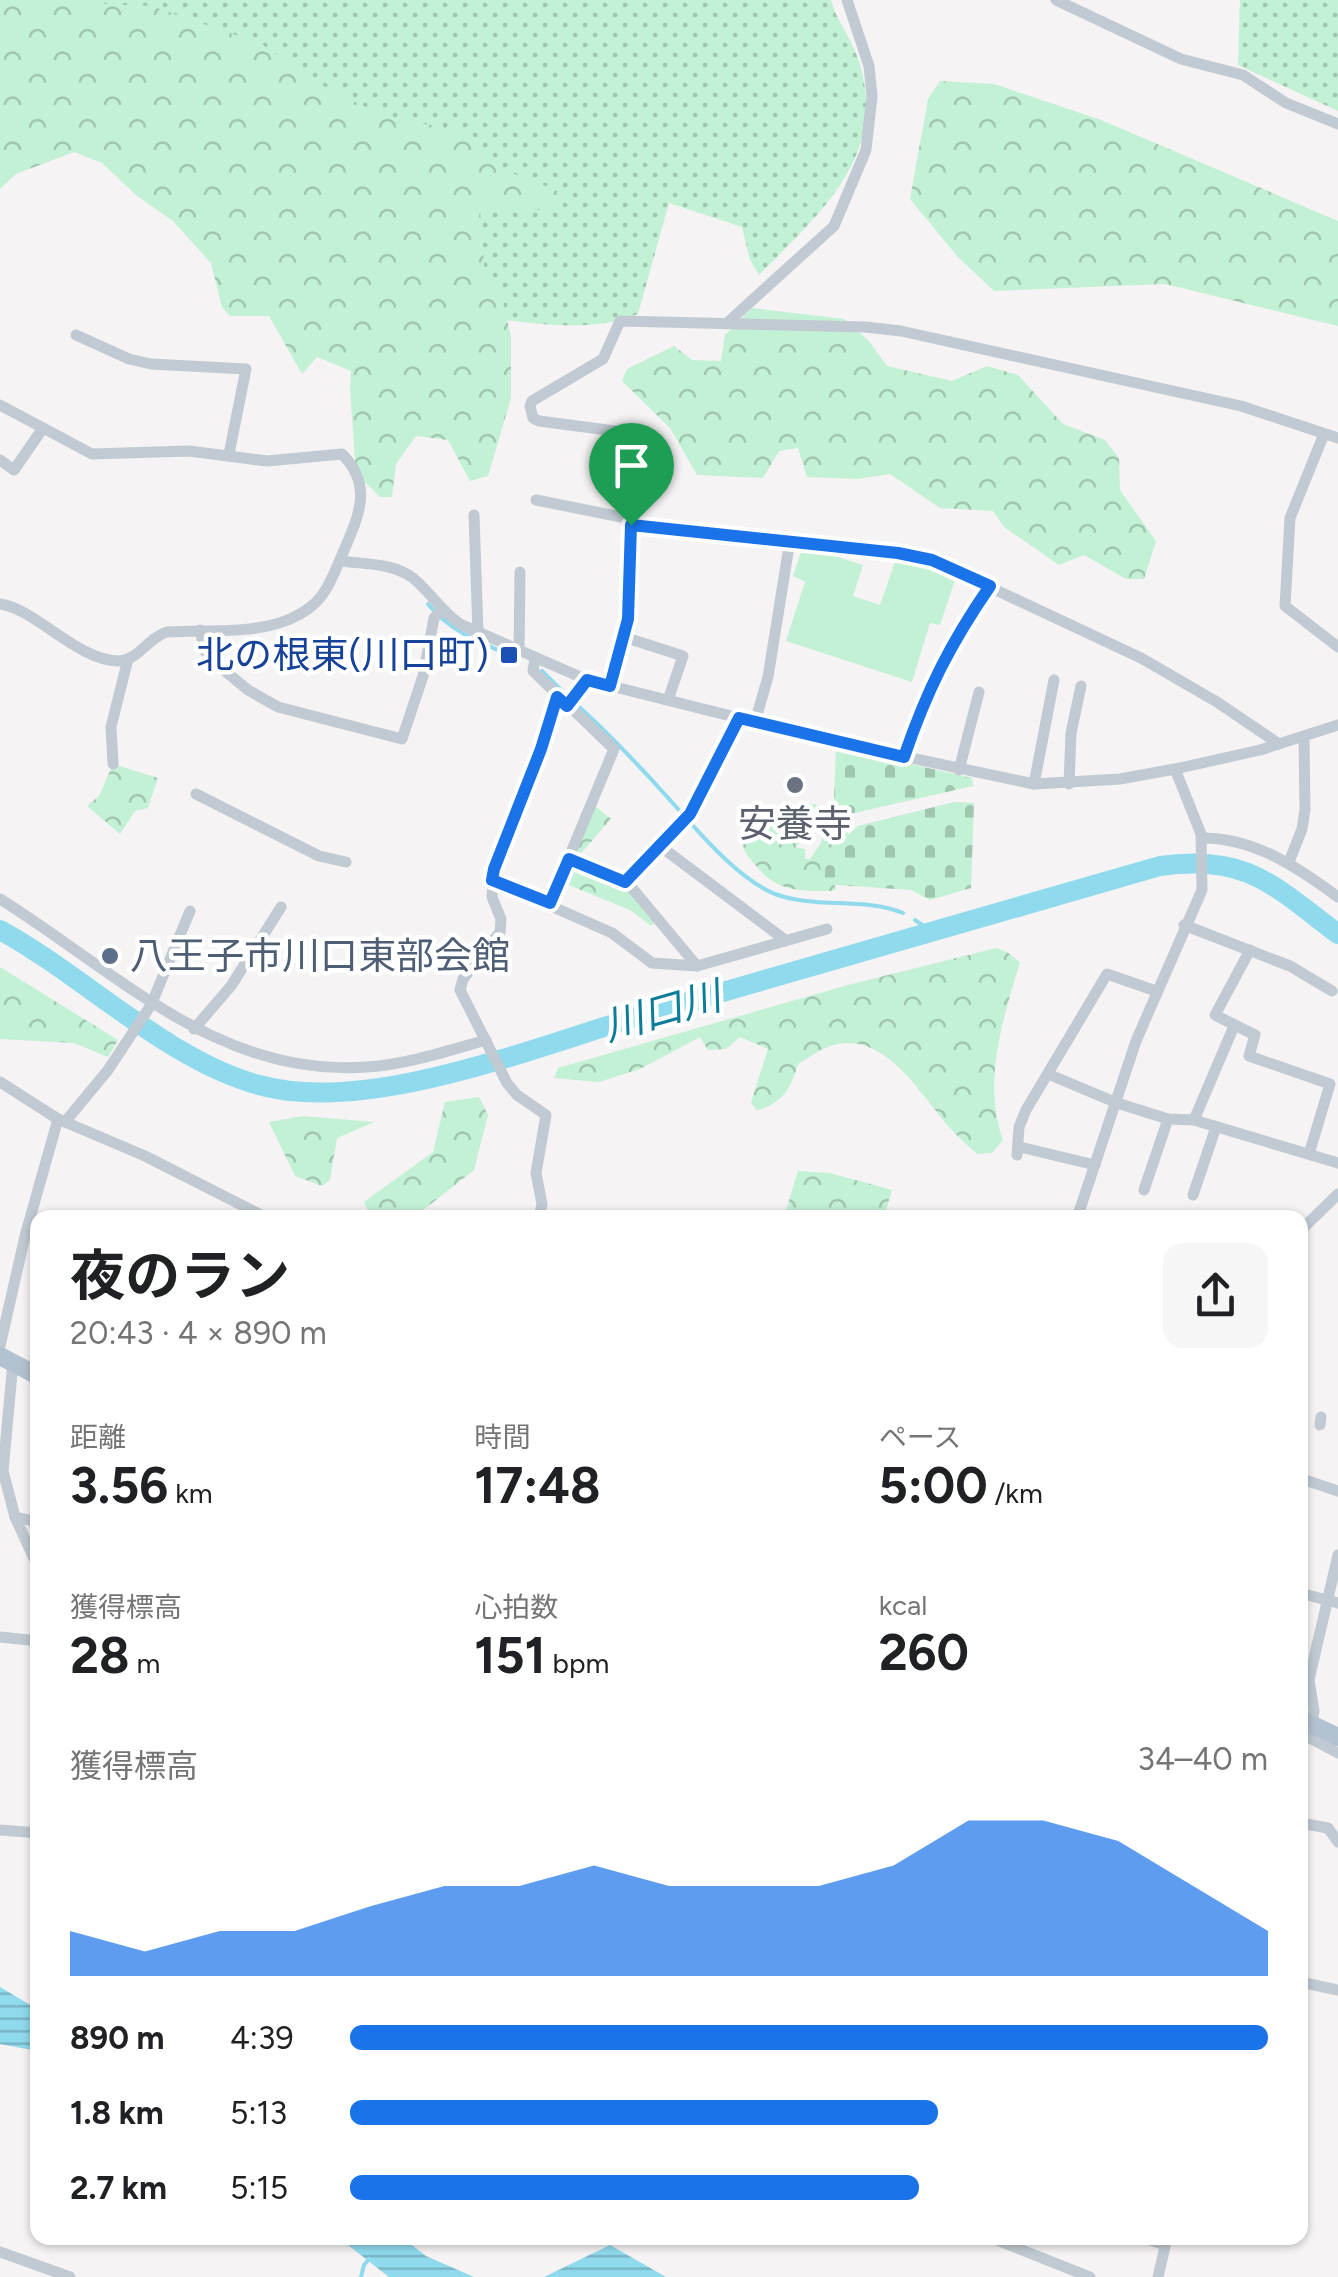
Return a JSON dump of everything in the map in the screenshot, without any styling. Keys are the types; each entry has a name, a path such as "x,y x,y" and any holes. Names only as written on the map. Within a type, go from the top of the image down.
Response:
{"main road":[{"path":"7,1359 30,1372"},
{"path":"1308,1727 1338,1738"}],"street":[{"path":"727,323 834,226 866,150 872,96 869,66 847,0"},
{"path":"1056,0 1181,59 1243,75 1286,103 1338,124"},
{"path":"610,686 628,619 631,482 623,443 616,431 539,421 530,413 532,401 603,360 620,320 866,326 901,331 1241,406 1338,438"},
{"path":"76,334 129,360 246,370 230,454"},
{"path":"0,405 92,454 189,451 267,461 342,454 353,470 361,503 358,521 322,600 289,620 270,626 159,634 128,659 116,661 81,648 0,604"},
{"path":"0,460 14,470 43,428"},
{"path":"1324,434 1290,518 1285,606 1338,647"},
{"path":"536,500 631,522 932,560 1141,658 1280,744"},
{"path":"474,515 478,633"},
{"path":"755,722 768,678 790,540"},
{"path":"340,562 406,573 438,613 587,680 959,770 1034,784 1069,784 1175,769 1280,744 1338,725"},
{"path":"519,652 520,572"},
{"path":"904,757 926,694 956,636 990,586"},
{"path":"200,630 205,651 214,662 248,690 278,707 402,739 438,613"},
{"path":"624,637 683,656 668,700"},
{"path":"112,764 111,727 128,659"},
{"path":"535,659 533,671 614,749 550,903"},
{"path":"541,1210 536,1180 546,1114 517,1095 460,990 463,979 500,932 492,880 567,701 587,680"},
{"path":"1034,784 1054,680"},
{"path":"1069,784 1071,734 1081,686"},
{"path":"959,770 979,692"},
{"path":"625,882 686,818 739,718"},
{"path":"1288,862 1302,829 1305,810 1304,736"},
{"path":"1080,1210 1156,990 1202,890 1198,820 1175,769"},
{"path":"196,794 319,856 346,862"},
{"path":"1202,838 1244,844 1288,862 1338,897"},
{"path":"660,846 785,940"},
{"path":"569,859 625,882 697,966"},
{"path":"492,880 612,933 652,963 697,966 827,929"},
{"path":"0,900 152,1003 194,1028 257,1054 333,1068 400,1063 487,1041"},
{"path":"194,1028 231,986 281,907"},
{"path":"33,1210 62,1121 108,1070 152,1003 190,912"},
{"path":"1184,925 1290,966 1332,991"},
{"path":"1250,950 1215,1015 1254,1036 1249,1056 1330,1084 1309,1154"},
{"path":"1095,1165 1019,1151 1019,1126 1107,974 1156,990"},
{"path":"1194,1120 1234,1026"},
{"path":"1048,1074 1117,1103 1168,1118 1194,1120 1338,1163"},
{"path":"0,1082 62,1121 145,1156 251,1210"},
{"path":"1144,1190 1168,1118"},
{"path":"1193,1195 1216,1127"},
{"path":"1308,1223 1338,1194"},
{"path":"0,1346 30,1220"},
{"path":"7,1359 2,1457 15,1517 30,1549"},
{"path":"1308,1481 1338,1491"},
{"path":"15,1517 30,1520"},
{"path":"1308,1719 1314,1711 1309,1680 1334,1602 1338,1555"},
{"path":"1308,1595 1334,1602"},
{"path":"0,1638 30,1640"},
{"path":"1308,1728 1338,1753"},
{"path":"1308,1824 1328,1828 1338,1842"},
{"path":"0,1830 30,1832"},
{"path":"1308,1984 1338,1990"},
{"path":"1010,2245 1090,2277"},
{"path":"1158,2277 1165,2245"},
{"path":"0,2252 70,2277"}],"green space":[{"path":"0,0 831,0 857,56 865,91 865,123 844,179 805,228 759,275 750,260 742,227 669,203 638,314 581,325 481,317"},
{"path":"0,0 100,0 104,4 151,6 260,43 331,91 393,119 469,131 495,164 557,191 558,210 480,208 484,265 491,288 501,293 511,337 511,398 488,476 470,481 448,440 416,436 396,464 392,497 380,497 356,473 351,371 317,357 302,374 269,316 230,316 222,307 211,263 173,221 137,196 102,163 74,152 16,174 0,189"},
{"path":"1240,0 1338,0 1338,111 1238,65"},
{"path":"940,81 994,84 1101,120 1338,221 1338,326 1165,284 994,291 958,257 910,199 928,99"},
{"path":"752,308 844,319 868,340 887,366 952,381 987,366 1018,375 1063,424 1105,440 1119,458 1120,490 1156,541 1144,579 1126,579 1084,555 1059,565 1004,527 993,511 940,508 890,474 858,479 807,477 798,448 779,451 763,478 697,475 670,428 622,381 627,369 674,346 692,360 721,361 725,335"},
{"path":"803,546 863,565 853,596 880,605 898,553 958,571 940,625 930,623 912,682 786,641 805,582 793,576"},
{"path":"836,747 972,778 973,786 841,816 834,798"},
{"path":"113,764 158,778 148,808 135,811 120,834 87,806 99,796"},
{"path":"954,802 974,803 971,888 930,900 911,890 822,884 819,853 838,853 839,843 858,826"},
{"path":"591,803 611,819 575,860 625,882 659,918 651,926 630,910 559,881"},
{"path":"810,804 828,810 848,831 847,848 834,883 836,889 831,891 800,890 774,882 753,863 743,845 741,826 751,820 803,830 804,839 795,847 805,849 805,859 810,859 821,843 824,822 804,819 804,808"},
{"path":"996,948 1020,962 997,1051 994,1095 1003,1140 992,1153 977,1154 897,1065 864,1045 845,1043 825,1048 798,1064 779,1100 756,1110 751,1102 768,1049 740,1037 726,1049 708,1050 700,1037 640,1069 599,1082 554,1078 558,1068 848,985"},
{"path":"0,967 118,1040 108,1057 74,1043 0,1039"},
{"path":"479,1097 488,1115 474,1170 423,1210 368,1210 364,1202 433,1152 445,1102"},
{"path":"303,1116 374,1122 337,1138 330,1180 322,1186 295,1176 269,1122"},
{"path":"798,1171 830,1173 892,1190 886,1210 786,1210"}],"water":[{"path":"0,1987 30,2005 30,2050 0,2044"},
{"path":"348,2245 412,2245 426,2256 474,2277 389,2277"},
{"path":"610,2245 666,2277 544,2277"}],"waterway":[{"path":"428,604 454,628 507,654"},
{"path":"542,671 570,699"},
{"path":"577,705 723,857 749,879 791,898 872,905 903,913"},
{"name":"川口川","path":"0,930 191,1057 259,1085 303,1092 352,1091 455,1072 1160,866 1190,863 1237,869 1276,888 1338,934"},
{"path":"915,920 934,933"},
{"path":"361,2277 369,2259"}],"place":[{"name":"北の根東(川口町)","path":"509,655"},
{"name":"安養寺","path":"795,785"},
{"name":"八王子市川口東部会館","path":"110,956"}],"route":[{"path":"631,525 898,553 932,560 990,586 956,636 926,694 904,757 739,718 690,814 625,882 569,859 550,903 492,880 494,869 557,697 567,706 587,680 610,686 628,619 631,525"}]}
